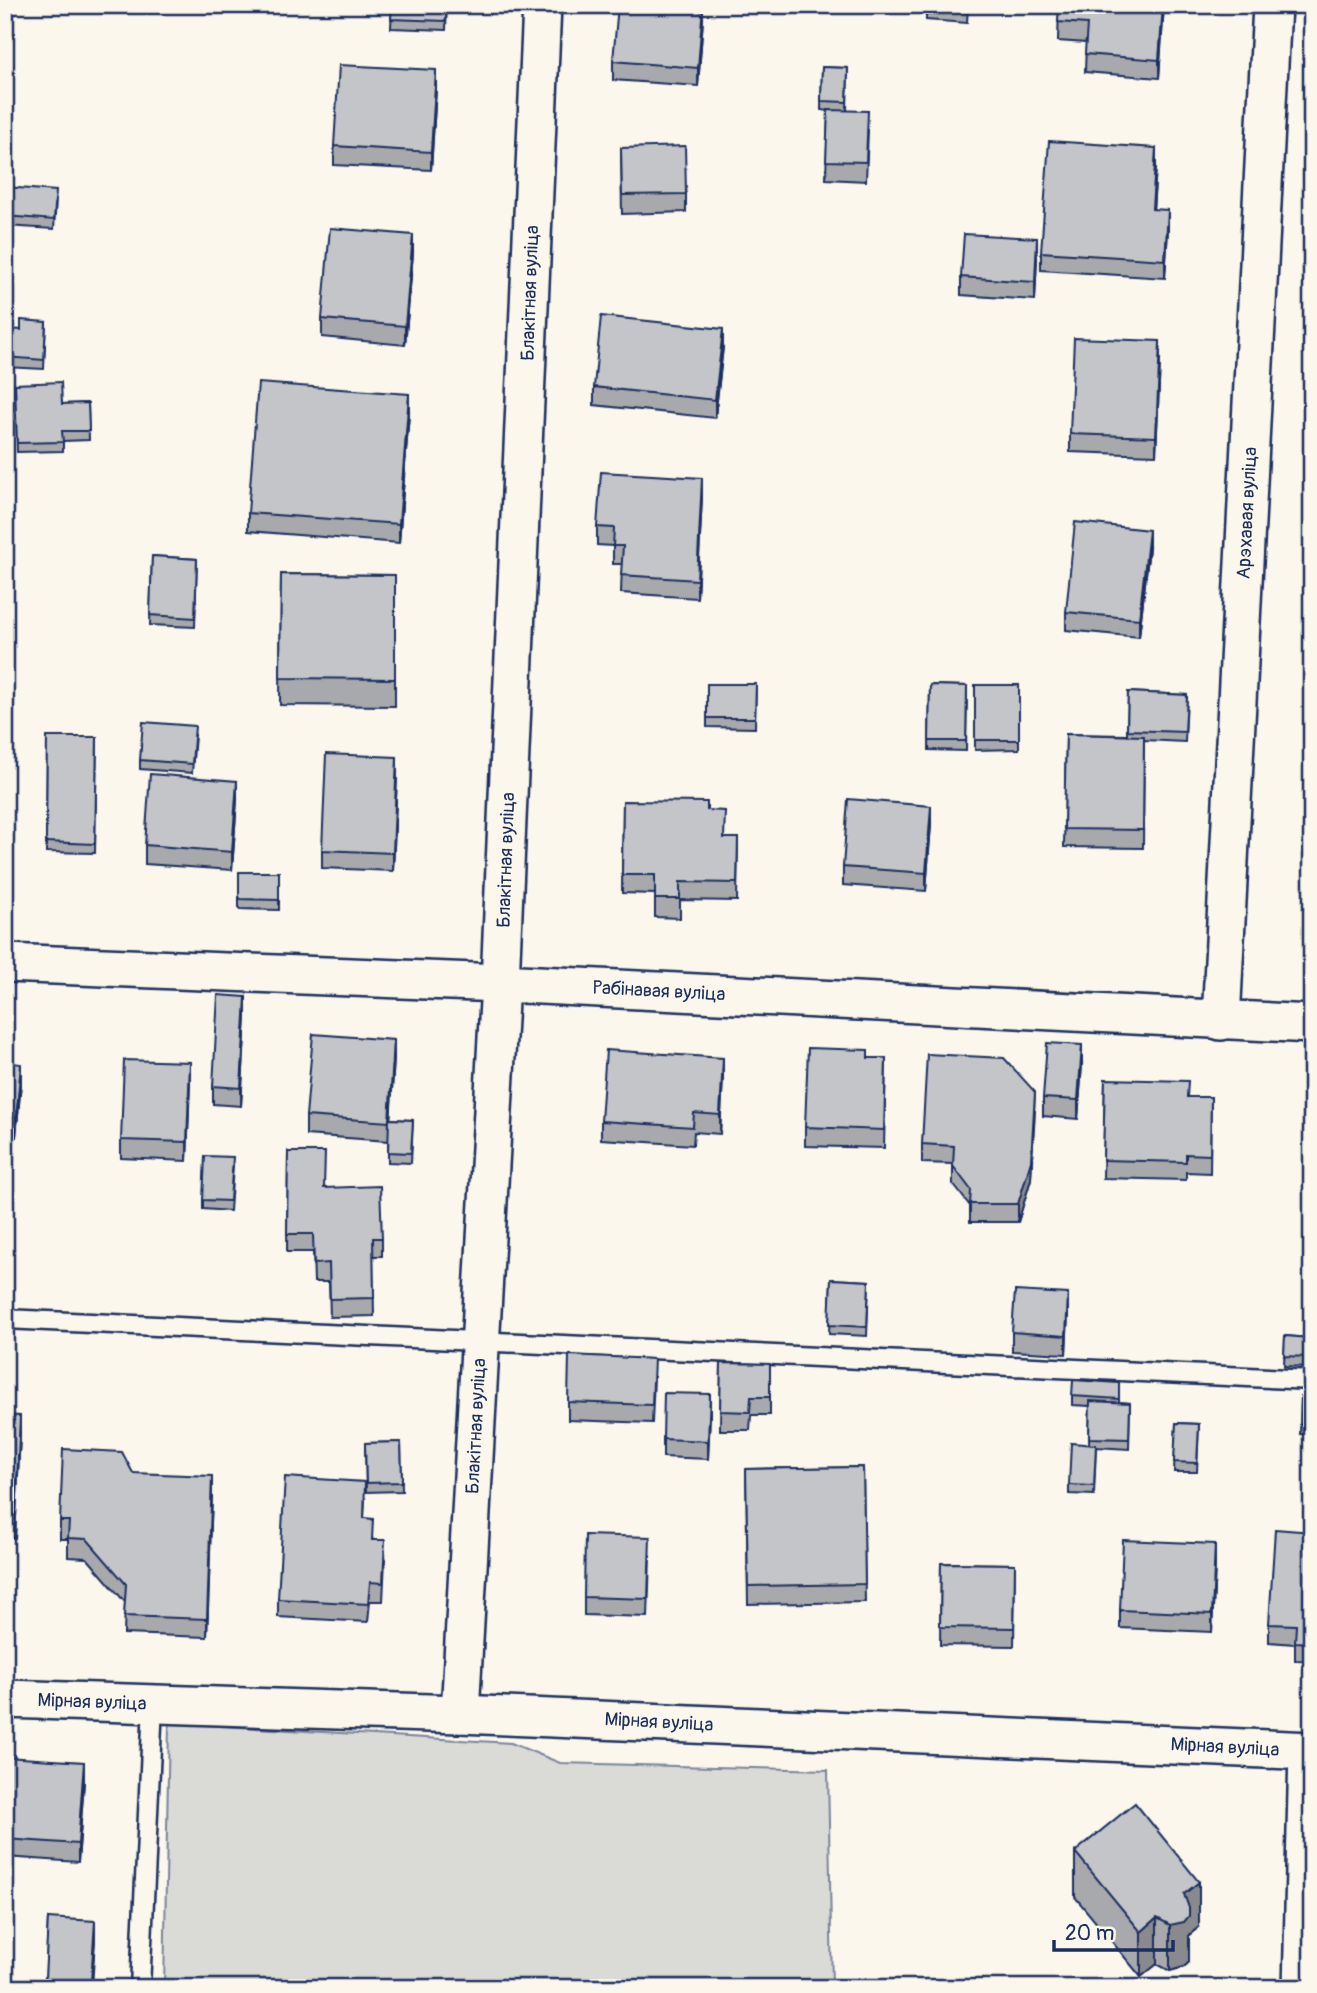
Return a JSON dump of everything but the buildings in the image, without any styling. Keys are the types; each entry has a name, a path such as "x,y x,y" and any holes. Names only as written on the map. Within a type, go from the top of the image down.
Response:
{"street":[{"name":"Блакітная вуліца","path":"460,1714 500,983 542,5"},
{"name":"Арэхавая вуліца","path":"1221,1020 1272,5"},
{"name":"Рабінавая вуліца","path":"5,963 500,983 1312,1024"},
{"name":"Мірная вуліца","path":"5,1699 460,1714 1310,1751"},
{"path":"1302,1988 1310,1751"}],"lane":[{"path":"5,1319 1312,1380"},
{"path":"140,1988 152,1704"}],"shaded area":[{"path":"169,1723 511,1743 560,1763 828,1770 832,1988 164,1988"}]}
